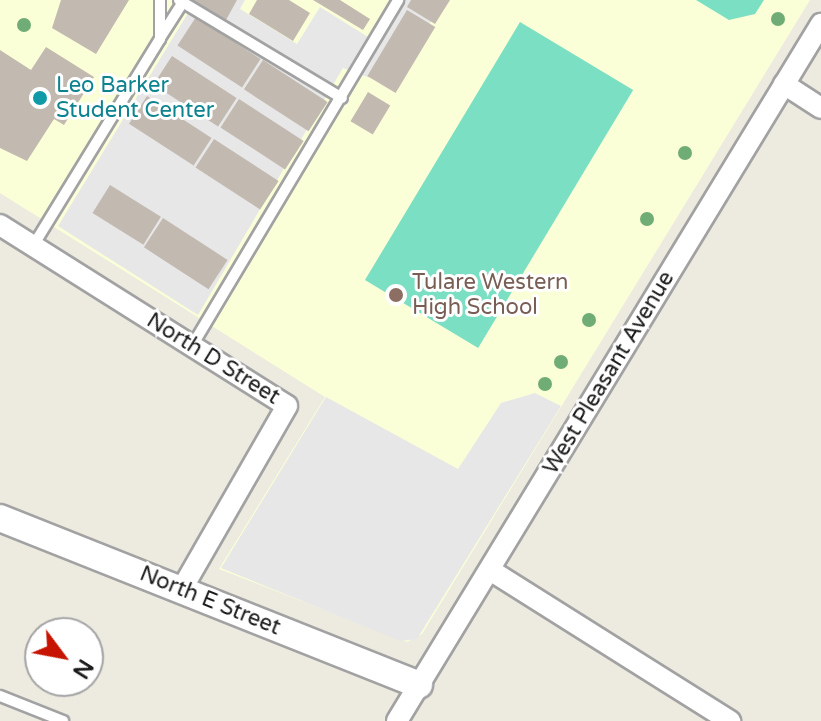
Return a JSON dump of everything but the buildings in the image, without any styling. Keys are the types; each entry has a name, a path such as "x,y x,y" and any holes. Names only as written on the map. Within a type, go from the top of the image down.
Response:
{"street":[{"name":"West Pleasant Avenue","path":"397,721 821,24"},
{"path":"784,84 821,108"},
{"name":"North D Street","path":"0,225 287,406 181,590"},
{"name":"North E Street","path":"0,518 419,685"},
{"path":"490,570 730,721"}],"lane":[{"path":"160,0 160,39"},
{"path":"192,346 398,0"},
{"path":"33,246 181,1 342,98"},
{"path":"0,696 63,721"}],"shaded area":[{"name":"Tulare Western High School","path":"0,0 810,0 422,634 407,642 219,569 325,397 0,193"},
{"path":"180,0 245,0 240,9 297,44 320,7 373,40 398,0 444,0 392,86 343,68 198,315 58,226 188,13"},
{"path":"535,393 561,406 417,639 401,641 221,568 326,397 458,469 501,403"}],"green space":[{"path":"696,0 764,0 755,14 729,20"},
{"path":"520,22 633,90 478,348 365,280"}],"place":[{"name":"Leo Barker Student Center","path":"40,98"},
{"name":"Tulare Western High School","path":"396,295"}]}
